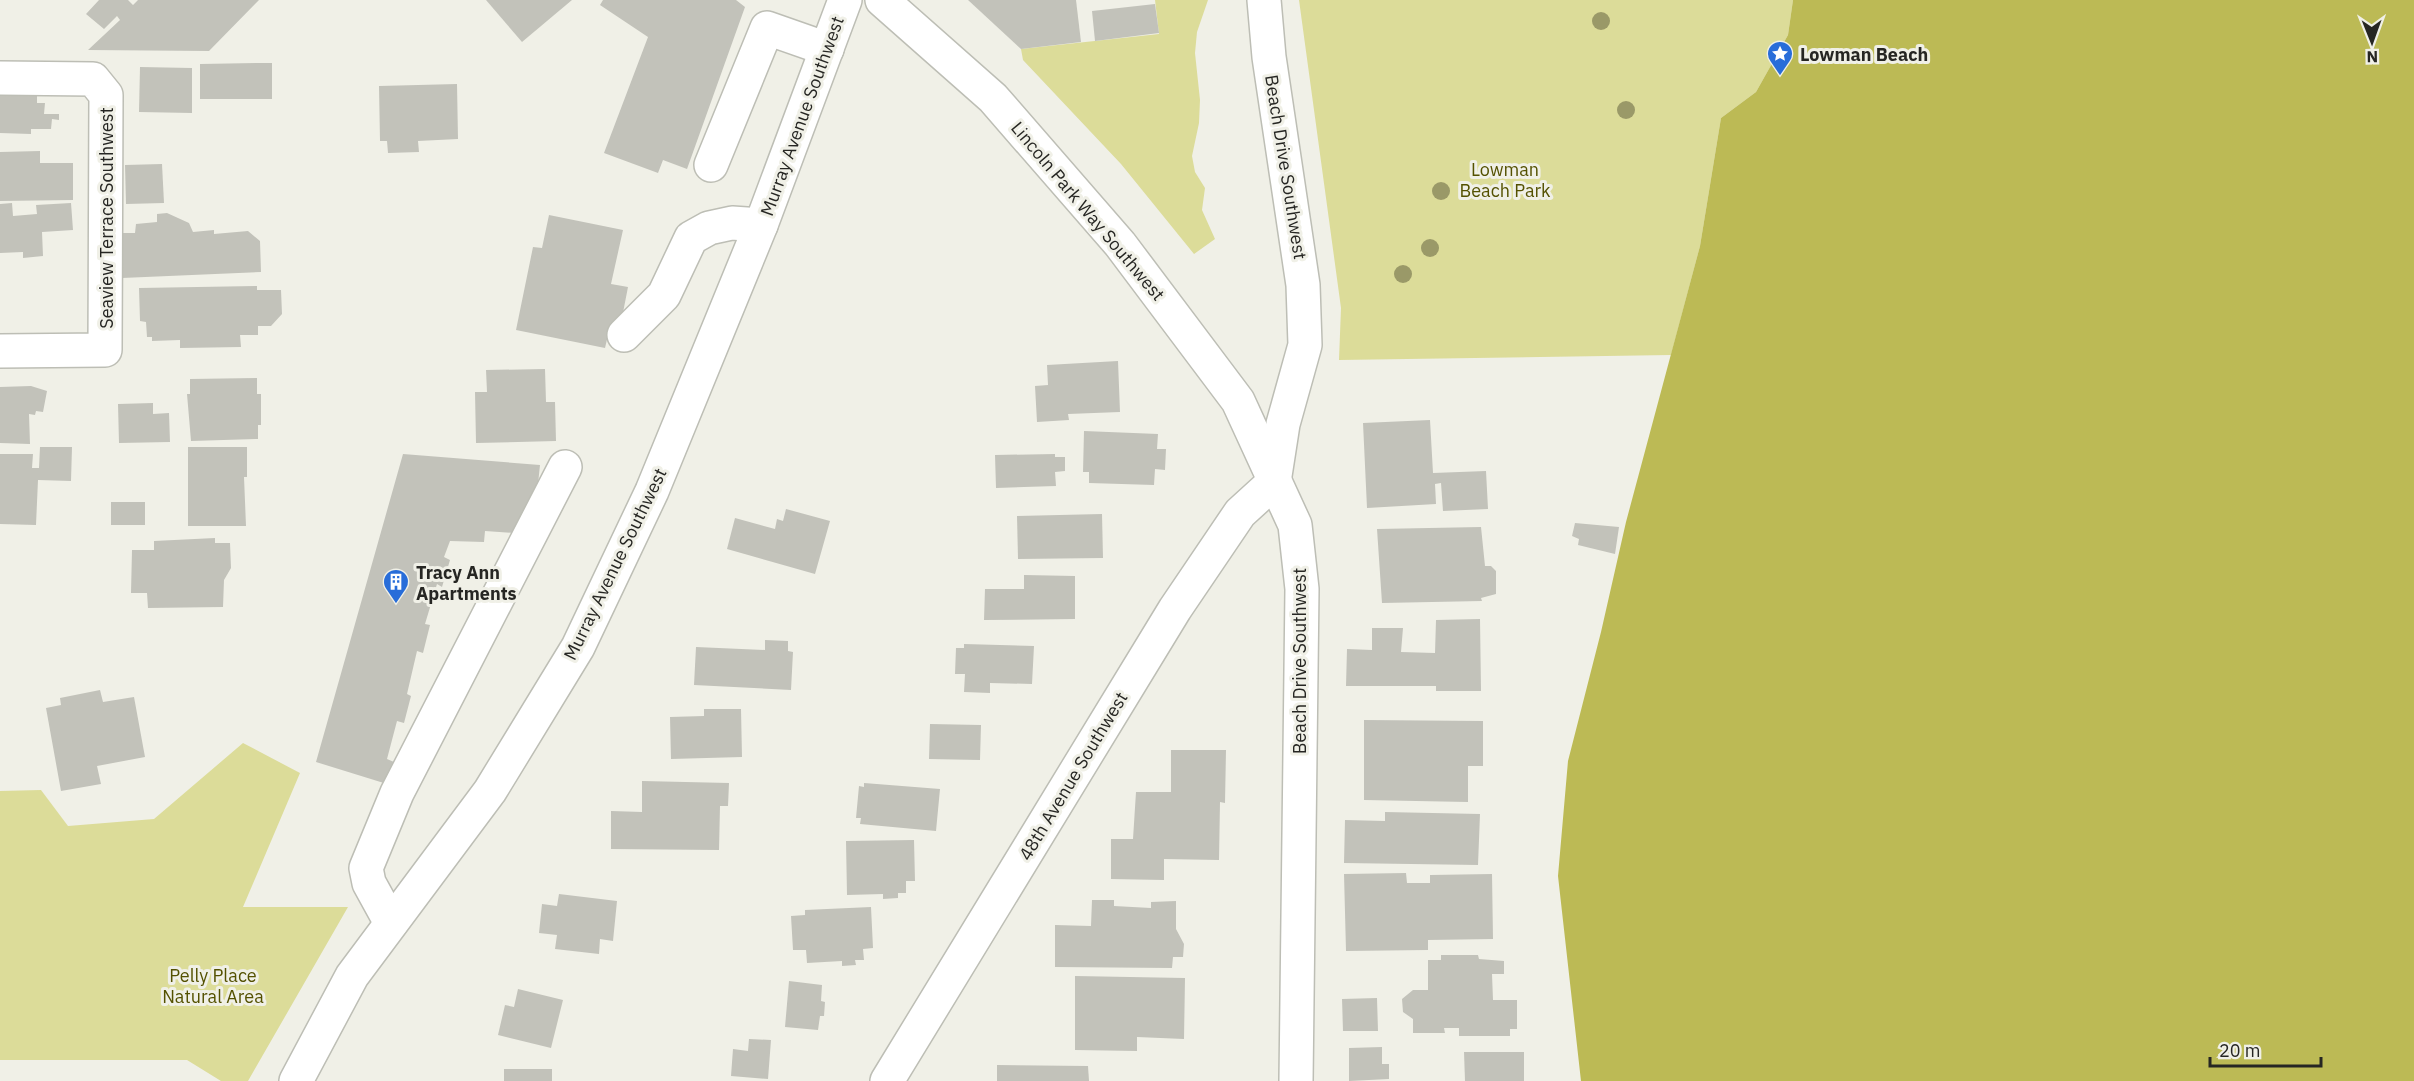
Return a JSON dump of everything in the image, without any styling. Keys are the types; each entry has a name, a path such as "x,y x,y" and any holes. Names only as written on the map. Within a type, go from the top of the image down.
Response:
{"street":[{"name":"Murray Avenue Southwest","path":"296,1081 352,976 490,791 578,647 652,491 761,225 845,0"},
{"name":"Lincoln Park Way Southwest","path":"882,0 993,98 1120,244 1241,405 1274,482"},
{"name":"Beach Drive Southwest","path":"1264,0 1269,57 1303,285 1305,335 1299,372 1283,424 1274,482 1295,525 1302,589 1296,1081"},
{"path":"711,165 767,28 827,49"},
{"name":"Seaview Terrace Southwest","path":"0,78 93,79 106,95 107,141 105,350 0,351"},
{"path":"624,334 664,295 691,238 709,228 732,223 761,225"},
{"path":"392,923 369,883 366,868 397,794 566,466"},
{"name":"48th Avenue Southwest","path":"887,1081 1175,609 1240,513 1274,482"}],"green space":[{"path":"1155,0 1208,0 1197,32 1195,53 1200,100 1199,123 1192,156 1195,172 1205,188 1202,210 1215,239 1194,254 1121,164 1023,60 1021,49 1159,34"},
{"name":"Lowman Beach Park","path":"1299,0 1793,0 1788,35 1756,92 1721,118 1700,246 1671,355 1339,360 1341,308"},
{"name":"Pelly Place Natural Area","path":"243,743 300,773 243,907 348,907 248,1081 221,1081 187,1060 0,1060 0,791 41,790 68,826 154,819"}],"shaded area":[{"path":"1793,0 2414,0 2414,1081 1581,1081 1558,876 1568,761 1626,522 1700,246 1721,118 1756,92 1788,35"}],"building":[{"path":"99,0 128,0 133,5 138,0 259,0 209,51 88,50 120,20 117,16 104,29 86,14"},
{"path":"486,0 572,0 522,42"},
{"path":"603,0 736,0 745,7 687,169 663,160 658,173 604,153 648,37 600,5"},
{"path":"968,0 1076,0 1081,42 1021,49"},
{"path":"1155,4 1159,33 1095,41 1092,11"},
{"path":"272,63 272,99 200,99 200,64"},
{"path":"140,67 192,68 192,113 139,112"},
{"path":"0,84 37,89 37,103 45,103 44,114 59,114 59,120 52,119 51,129 31,129 31,134 0,133"},
{"path":"457,84 458,139 418,141 419,152 388,153 387,141 380,141 379,86"},
{"path":"40,151 40,163 73,163 73,200 0,201 0,152"},
{"path":"162,164 164,203 126,204 125,165"},
{"path":"12,203 13,216 37,214 36,205 71,203 73,230 42,232 43,256 23,258 23,252 0,253 0,204"},
{"path":"167,213 189,223 193,232 214,230 214,234 248,231 260,241 261,272 122,278 120,233 135,233 136,224 157,222 157,214"},
{"path":"549,215 623,230 611,284 628,287 619,333 609,331 605,348 516,330 533,247 542,248"},
{"path":"257,286 257,290 281,290 282,314 271,326 258,326 258,335 240,335 241,347 180,348 180,340 152,341 152,337 147,337 146,322 140,321 139,288"},
{"path":"1118,361 1120,412 1068,414 1069,420 1037,422 1035,386 1048,385 1047,365"},
{"path":"545,369 546,402 555,402 556,441 476,443 475,392 487,392 486,370"},
{"path":"257,378 257,394 261,394 261,425 258,425 258,439 191,441 187,394 190,394 190,379"},
{"path":"31,386 47,391 43,412 36,411 35,415 29,414 30,444 0,443 0,387"},
{"path":"153,403 153,414 169,413 170,442 119,443 118,404"},
{"path":"1430,420 1433,473 1486,471 1488,509 1443,511 1441,483 1435,484 1436,504 1367,508 1363,423"},
{"path":"1084,431 1158,434 1157,449 1166,449 1165,470 1155,469 1154,485 1089,483 1089,472 1083,472"},
{"path":"40,447 72,447 71,481 38,480 36,525 0,524 0,454 33,454 32,468 39,468"},
{"path":"188,447 247,447 247,477 244,477 246,526 188,526"},
{"name":"Tracy Ann Apartments","path":"403,454 540,465 538,484 527,503 533,504 514,533 485,531 484,542 450,541 444,557 450,560 442,587 437,584 425,624 430,625 423,653 417,651 407,694 411,696 404,723 397,721 387,759 394,762 387,784 316,762"},
{"path":"1055,454 1055,457 1065,457 1065,471 1055,472 1056,486 996,488 995,455"},
{"path":"111,502 145,502 145,525 111,525"},
{"path":"786,509 830,521 815,574 727,549 735,518 775,529 777,519 783,521"},
{"path":"1102,514 1103,558 1018,559 1017,516"},
{"path":"1575,523 1619,527 1615,554 1578,545 1579,539 1572,536"},
{"path":"1481,527 1485,566 1491,566 1496,571 1496,594 1481,598 1482,601 1382,603 1377,529"},
{"path":"215,538 215,543 230,543 231,568 224,580 223,607 148,608 147,593 131,593 132,550 154,550 154,541"},
{"path":"1024,575 1075,576 1075,619 984,620 985,589 1024,589"},
{"path":"1480,619 1481,691 1436,691 1436,686 1346,686 1347,649 1372,650 1372,628 1403,628 1401,652 1435,653 1436,620"},
{"path":"765,640 788,641 788,651 793,652 791,690 694,685 696,647 765,650"},
{"path":"964,644 1034,646 1032,684 990,683 990,693 964,692 965,674 955,674 956,648 964,648"},
{"path":"100,690 103,702 134,697 145,757 97,766 101,784 61,791 46,708 61,705 60,698"},
{"path":"704,709 741,709 742,757 671,759 670,717 704,716"},
{"path":"1364,720 1483,721 1483,766 1468,766 1468,802 1364,800"},
{"path":"930,724 981,725 980,760 929,759"},
{"path":"1171,750 1226,750 1225,803 1220,802 1219,860 1164,859 1164,880 1111,879 1111,839 1133,839 1136,792 1171,792"},
{"path":"642,781 729,783 728,806 720,806 719,850 611,849 611,811 642,812"},
{"path":"864,783 940,789 936,831 860,824 861,818 856,818 859,786 864,787"},
{"path":"1385,812 1480,814 1478,865 1344,863 1345,820 1385,821"},
{"path":"914,840 915,881 906,881 906,893 898,893 898,898 883,899 883,894 847,895 846,841"},
{"path":"1406,873 1407,883 1430,883 1430,875 1492,874 1493,939 1428,940 1428,950 1346,951 1344,874"},
{"path":"559,894 617,901 613,941 600,939 599,954 555,949 557,935 539,933 542,904 557,906"},
{"path":"1092,900 1114,900 1114,906 1151,908 1151,902 1176,901 1176,929 1184,944 1183,957 1173,957 1172,968 1055,967 1055,925 1091,926"},
{"path":"871,907 873,948 863,949 864,960 855,960 856,965 842,966 842,961 807,963 806,950 793,950 791,916 805,915 805,910"},
{"path":"1441,955 1478,955 1479,959 1504,961 1504,974 1492,974 1493,1000 1517,1000 1517,1029 1510,1029 1510,1036 1459,1036 1459,1028 1444,1028 1445,1033 1413,1033 1413,1019 1403,1012 1402,999 1413,990 1428,990 1428,960 1441,960"},
{"path":"1075,976 1185,978 1184,1039 1137,1037 1137,1051 1075,1050"},
{"path":"789,981 822,985 821,1001 825,1002 824,1016 820,1016 818,1030 785,1027"},
{"path":"518,989 563,1000 551,1048 498,1035 505,1005 514,1007"},
{"path":"1377,998 1378,1031 1343,1031 1342,999"},
{"path":"749,1039 771,1040 768,1079 731,1076 733,1049 748,1051"},
{"path":"1382,1047 1382,1064 1389,1064 1389,1079 1349,1081 1349,1048"},
{"path":"1464,1052 1524,1052 1524,1081 1465,1081"},
{"path":"997,1065 1088,1066 1089,1081 997,1081"},
{"path":"504,1069 552,1069 552,1081 504,1081"}],"place":[{"name":"Lowman Beach","path":"1780,77"},
{"name":"Tracy Ann Apartments","path":"396,605"}]}
